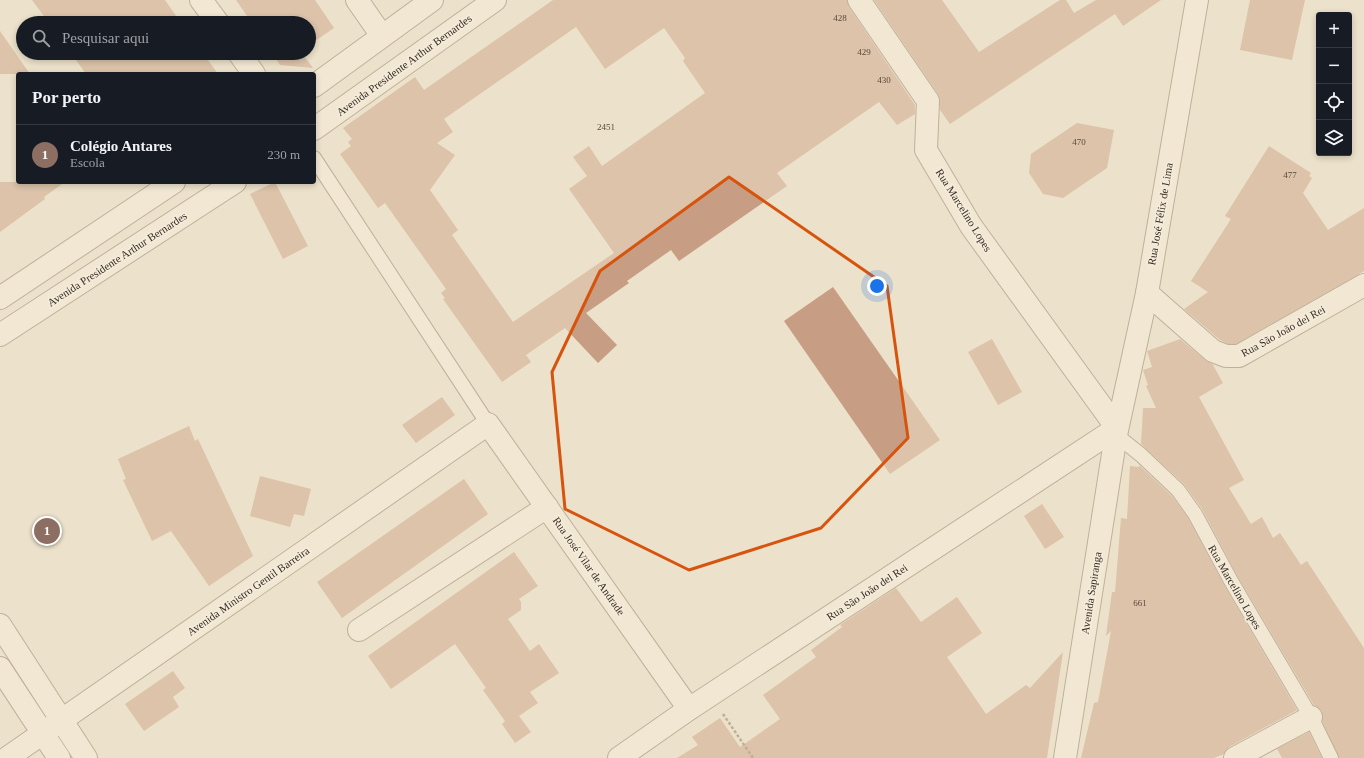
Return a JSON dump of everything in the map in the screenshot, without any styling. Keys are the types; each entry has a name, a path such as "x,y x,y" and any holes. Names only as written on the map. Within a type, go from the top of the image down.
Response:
{"street":[{"path":"201,0 213,16"},
{"path":"357,0 382,36"},
{"path":"316,85 432,0"},
{"name":"Avenida Presidente Arthur Bernardes","path":"316,128 495,0"},
{"name":"Rua Marcelino Lopes","path":"859,0 928,101 926,150 971,226 1116,431"},
{"name":"Rua José Félix de Lima","path":"1116,431 1147,293 1197,0"},
{"path":"244,60 253,72"},
{"path":"0,298 171,184"},
{"name":"Avenida Presidente Arthur Bernardes","path":"0,335 232,184"},
{"name":"Rua São João del Rei","path":"1147,293 1213,351 1226,356 1239,356 1364,285"},
{"name":"Rua José Vilar de Andrade","path":"488,424 689,709"},
{"name":"Avenida Ministro Gentil Barreira","path":"7,758 488,424"},
{"name":"Rua São João del Rei","path":"619,758 710,695 1116,431"},
{"name":"Avenida Sapiranga","path":"1065,758 1116,431"},
{"path":"359,630 547,507"},
{"path":"0,625 63,720 86,758"},
{"path":"0,668 59,758"},
{"path":"1235,758 1311,717"}],"lane":[{"path":"316,161 488,424"},
{"name":"Rua Marcelino Lopes","path":"1116,431 1178,490 1195,514 1231,581 1311,717 1331,758"}],"path":[{"path":"710,695 753,758"}],"highlighted area":[{"path":"729,177 887,286 908,438 821,528 689,570 565,509 552,372 600,271"}],"building":[{"path":"32,0 165,0 176,16 44,16"},
{"path":"236,0 315,0 334,28 316,40 316,16 247,16"},
{"path":"553,0 847,0 849,7 915,105 915,114 897,125 879,102 777,173 787,186 679,261 671,250 627,281 629,283 586,313 617,345 598,363 565,328 526,355 531,362 502,382 443,299 445,298 441,293 446,289 385,203 378,208 340,154 351,146 348,142 352,139 343,128 415,77 424,90","holes":["576,27 605,69 664,28 685,58 683,61 705,93 602,166 589,146 573,157 587,176 569,189 614,253 513,322 452,235 458,230 430,190 455,155 437,143 453,132 444,119"]},
{"path":"874,0 942,0 979,52 1060,0 1066,0 1074,13 1096,0 1161,0 1123,26 1115,14 950,124 940,110 938,94"},
{"path":"1250,0 1305,0 1292,60 1240,50"},
{"path":"0,31 16,54 16,60 20,60 29,72 0,74"},
{"path":"76,60 208,60 217,72 85,72"},
{"path":"277,60 307,60 313,68 280,65"},
{"path":"1077,123 1114,130 1107,168 1063,198 1043,194 1029,173 1031,154"},
{"path":"1269,146 1311,173 1309,176 1312,178 1303,193 1328,230 1364,208 1364,271 1236,344 1228,344 1220,340 1184,309 1208,292 1191,281 1231,219 1225,216"},
{"path":"0,182 16,182 16,184 62,184 44,197 45,199 0,232"},
{"path":"271,184 276,184 308,246 283,259 250,194"},
{"path":"833,287 940,440 890,474 784,321"},
{"path":"992,339 1022,392 998,405 968,352"},
{"path":"1180,339 1205,360 1214,365 1223,383 1199,397 1244,480 1229,488 1251,524 1262,517 1273,538 1280,533 1301,565 1307,561 1364,648 1364,758 1339,758 1322,721 1322,711 1314,705 1238,577 1202,509 1184,484 1141,444 1143,408 1156,408 1146,386 1148,385 1143,370 1152,367 1147,351"},
{"path":"442,397 455,415 416,443 402,425"},
{"path":"189,426 195,441 198,439 253,556 209,586 171,531 152,541 123,480 126,479 118,459"},
{"path":"1139,465 1172,496 1188,518 1224,585 1297,710 1229,747 1224,754 1214,758 1081,758 1094,703 1098,702 1111,631 1106,636 1112,592 1115,592 1121,518 1127,519 1130,466 1139,467"},
{"path":"260,476 311,489 304,516 294,514 290,527 250,516"},
{"path":"464,479 488,514 342,618 317,582"},
{"path":"1042,504 1064,537 1045,549 1024,516"},
{"path":"514,552 538,586 519,599 521,602 521,610 508,619 530,651 539,644 559,673 530,692 538,703 519,716 531,732 515,743 502,724 505,721 483,690 486,688 455,644 391,689 368,656"},
{"path":"896,588 921,622 957,597 982,633 947,657 986,714 1026,685 1030,688 1063,652 1047,758 677,758 698,745 692,737 720,718 740,747 780,719 763,695 816,657 811,650 842,627 840,625"},
{"path":"173,671 185,688 173,697 179,707 144,731 125,704"},
{"path":"1309,732 1322,758 1282,758 1277,749"}],"place":[{"name":"Colégio Antares","path":"47,531"}]}
